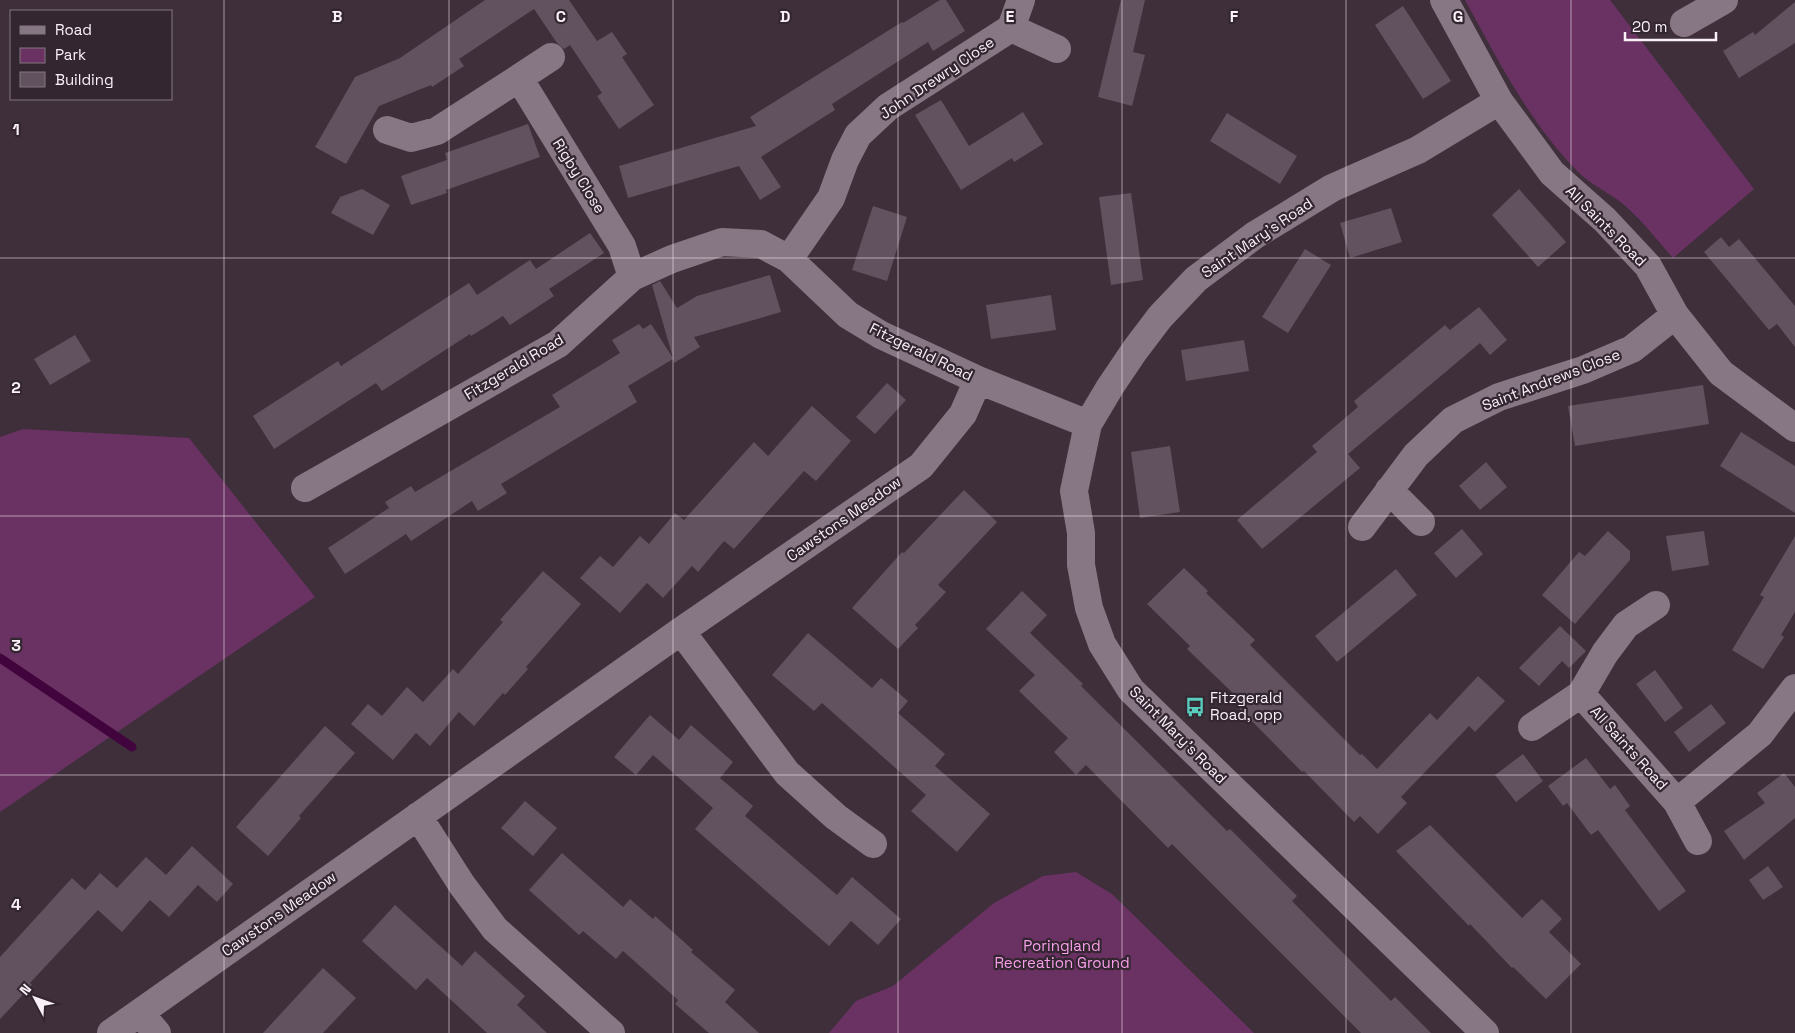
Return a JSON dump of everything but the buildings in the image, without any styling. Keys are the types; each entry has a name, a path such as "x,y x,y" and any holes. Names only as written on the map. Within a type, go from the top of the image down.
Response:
{"street":[{"name":"John Drewry Close","path":"789,259 831,198 845,160 858,135 888,107 1011,28 1021,0"},
{"name":"All Saints Road","path":"1444,0 1499,101 1552,173 1605,220 1648,266 1675,315 1721,373 1795,428"},
{"path":"1684,24 1724,0"},
{"name":"John Drewry Close","path":"1011,28 1057,48"},
{"path":"387,130 411,138 436,131 551,57"},
{"name":"Rigby Close","path":"519,78 622,246 632,277"},
{"name":"Saint Mary's Road","path":"1486,1033 1131,690 1102,644 1089,608 1082,565 1081,533 1074,491 1088,424 1135,350 1160,317 1196,279 1256,235 1332,188 1418,150 1499,101"},
{"name":"Fitzgerald Road","path":"305,488 558,344 632,277 672,259 722,242 761,244 789,259 848,315 881,335 978,380 1088,424"},
{"name":"Saint Andrews Close","path":"1362,526 1416,455 1453,420 1499,397 1583,370 1632,349 1675,315"},
{"name":"Cawstons Meadow","path":"111,1033 148,1023 418,816 681,631 921,466 963,414 978,380"},
{"path":"1389,490 1421,522"},
{"name":"All Saints Road","path":"1532,727 1581,694 1626,624 1656,605"},
{"path":"681,631 787,773 836,817 873,844"},
{"name":"All Saints Road","path":"1677,802 1760,734 1795,688"},
{"name":"All Saints Road","path":"1581,694 1677,802 1698,840"},
{"path":"418,816 462,885 495,929 611,1033"}],"green space":[{"path":"1465,0 1610,0 1754,189 1673,258 1633,213 1618,200 1582,176 1560,153 1529,111"},
{"path":"23,429 189,438 315,597 0,812 0,437"},
{"name":"Poringland Recreation Ground","path":"1076,872 1112,894 1254,1033 829,1033 856,1001 893,986 994,903 1043,876"}],"waterway":[{"path":"0,658 132,747"}],"place":[{"name":"Fitzgerald Road, opp","path":"1195,707"}]}
